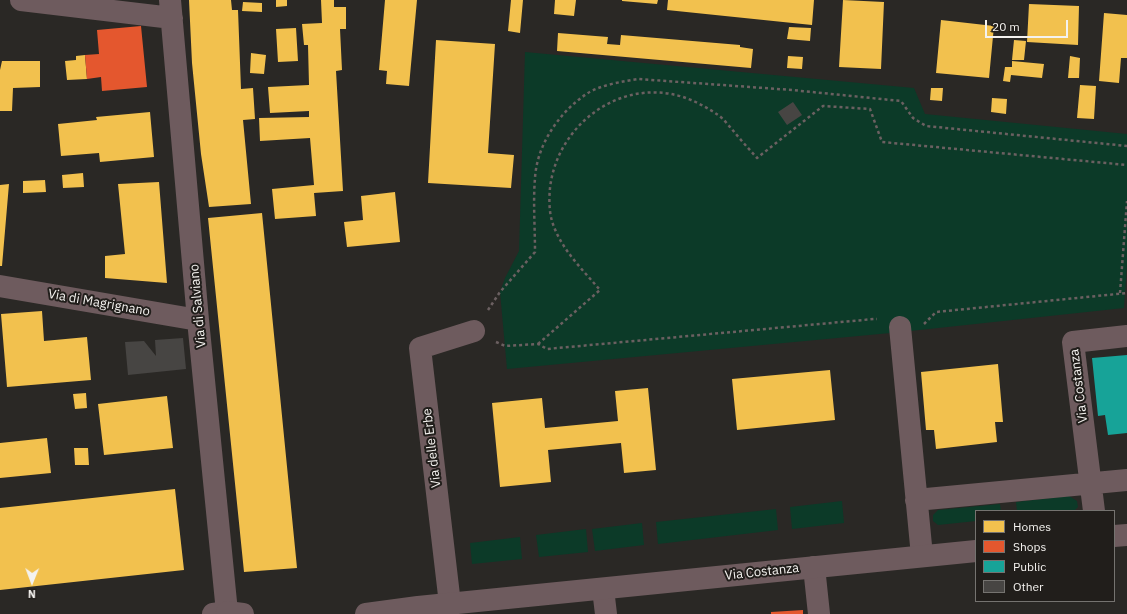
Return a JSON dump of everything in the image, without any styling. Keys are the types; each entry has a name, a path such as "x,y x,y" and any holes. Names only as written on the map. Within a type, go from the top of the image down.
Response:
{"street":[{"path":"21,0 171,9"},
{"name":"Via di Salviano","path":"171,9 198,320 228,614"},
{"name":"Via di Magrignano","path":"0,286 198,320"},
{"path":"900,327 922,556"},
{"name":"Via delle Erbe","path":"450,604 420,348 474,331"},
{"name":"Via Costanza","path":"1094,510 1073,342 1127,336"},
{"path":"916,500 1127,480"},
{"path":"1115,536 1127,535"},
{"name":"Via Costanza","path":"366,614 394,612 450,604 975,551"},
{"path":"814,567 819,614"},
{"path":"603,589 606,614"}],"path":[{"path":"500,292 535,252 535,177 540,155 556,122 570,107 589,92 626,81 638,79 792,90 902,101 913,118 926,126 1127,146"},
{"path":"538,344 600,290 564,247 552,221 549,198 551,179 556,160 572,133 585,120 613,101 631,95 651,92 667,93 684,97 700,105 719,115 757,158 823,106 870,109 882,142 1127,165"},
{"path":"1120,293 1127,201"},
{"path":"505,346 538,344 547,349 874,319 884,322 887,328 900,327 926,324 936,312 1127,293"}],"green space":[{"path":"525,52 914,88 925,114 1127,134 1127,264 1124,308 901,332 507,369 500,292 505,278 519,251"},
{"path":"1069,496 1077,501 1078,507 1075,510 1017,510 1016,502"},
{"path":"842,501 844,523 792,529 790,507"},
{"path":"1000,504 1001,510 975,510 975,521 938,525 933,521 933,515 938,510"},
{"path":"776,509 778,530 658,544 656,522"},
{"path":"642,523 644,545 595,551 592,529"},
{"path":"586,529 588,552 539,557 536,535"},
{"path":"520,537 522,559 472,564 470,543"}],"building: Homes":[{"path":"189,0 231,0 232,10 238,10 241,89 253,88 255,119 243,120 251,204 209,207 201,154 192,63"},
{"path":"276,0 287,0 287,6 276,7"},
{"path":"321,0 334,0 334,7 346,7 346,29 340,29 342,70 336,71 343,191 314,193 316,216 275,219 272,189 314,185 310,138 260,141 259,118 309,117 309,111 270,113 268,87 309,85 308,45 304,45 302,24 322,23"},
{"path":"385,0 417,0 409,86 386,84 387,71 379,70"},
{"path":"511,0 523,0 520,33 508,31"},
{"path":"555,0 576,0 574,16 554,14"},
{"path":"622,0 658,0 657,4"},
{"path":"668,0 814,0 812,25 667,10"},
{"path":"843,0 884,2 881,69 839,67"},
{"path":"243,2 262,3 262,12 242,11"},
{"path":"1029,4 1079,6 1078,45 1027,42"},
{"path":"1104,13 1127,15 1127,58 1121,58 1119,83 1099,81"},
{"path":"941,20 994,26 989,78 936,73"},
{"path":"789,27 811,28 810,41 787,39"},
{"path":"296,28 298,61 278,62 276,29"},
{"path":"558,33 608,37 607,44 620,45 621,35 740,45 740,47 753,49 751,68 557,51"},
{"path":"436,40 495,44 488,153 514,155 511,188 428,183"},
{"path":"1014,40 1026,41 1024,60 1012,60"},
{"path":"251,53 266,55 264,74 250,73"},
{"path":"85,55 87,79 67,80 65,61 76,60 76,56"},
{"path":"788,56 803,57 802,69 787,68"},
{"path":"1070,56 1080,58 1079,78 1068,78"},
{"path":"2,61 40,61 40,87 13,88 12,111 0,111 0,70"},
{"path":"1012,61 1044,64 1042,78 1011,75 1010,82 1003,81 1005,67 1012,67"},
{"path":"1080,85 1096,86 1094,119 1077,118"},
{"path":"931,88 943,88 942,101 930,100"},
{"path":"992,98 1007,99 1006,114 991,112"},
{"path":"150,112 154,157 100,162 99,153 61,156 58,124 97,120 96,117"},
{"path":"83,173 84,187 63,188 62,175"},
{"path":"45,180 46,192 23,193 23,181"},
{"path":"159,182 167,283 105,278 105,256 125,254 118,184"},
{"path":"9,184 2,266 0,266 0,185"},
{"path":"395,192 400,242 347,247 344,222 363,220 361,196"},
{"path":"262,213 297,568 244,572 208,218"},
{"path":"42,311 44,341 87,337 91,380 7,387 1,314"},
{"path":"998,364 1003,422 995,422 997,442 936,449 934,430 926,430 921,372"},
{"path":"830,370 835,420 737,430 732,379"},
{"path":"648,388 656,470 624,473 621,443 548,450 551,482 500,487 492,403 542,398 545,428 618,421 615,391"},
{"path":"86,393 87,408 75,409 73,394"},
{"path":"167,396 173,448 104,455 98,404"},
{"path":"47,438 51,473 0,478 0,443"},
{"path":"74,448 88,448 89,465 75,465"},
{"path":"175,489 184,570 0,590 0,508"}],"building: Shops":[{"path":"141,26 147,87 102,91 101,77 87,79 85,55 99,54 97,30"},
{"path":"803,610 803,614 771,614 771,612"}],"building: Public":[{"path":"1127,355 1127,433 1108,435 1105,415 1098,416 1092,358"}],"building: Other":[{"path":"793,102 802,115 787,125 778,112"},
{"path":"183,338 186,369 128,375 125,342 144,341 156,356 155,340"}]}
